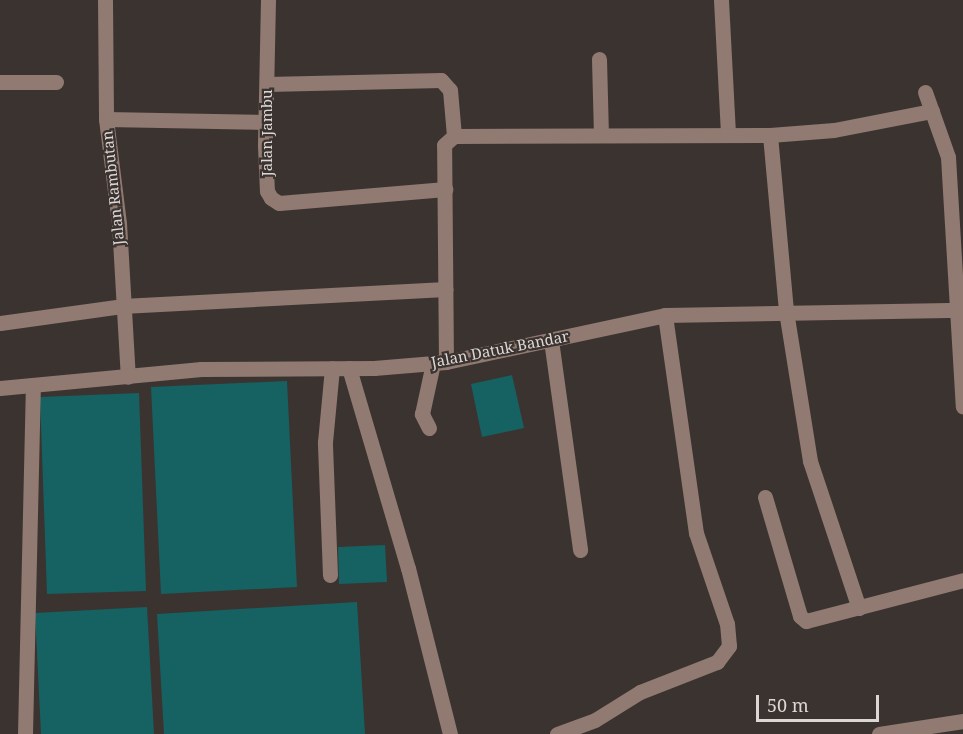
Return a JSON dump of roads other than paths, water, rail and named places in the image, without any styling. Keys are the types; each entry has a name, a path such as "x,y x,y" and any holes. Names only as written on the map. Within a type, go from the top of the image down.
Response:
{"street":[{"name":"Jalan Rambutan","path":"105,0 106,119 119,223 128,377"},
{"name":"Jalan Jambu","path":"268,0 267,191 279,203 444,189"},
{"path":"720,0 728,135"},
{"path":"599,59 602,134"},
{"path":"267,84 441,80 450,90 454,136"},
{"path":"0,82 56,82"},
{"path":"925,92 948,157 961,310 963,407"},
{"path":"429,428 422,414 440,362 446,289 444,145 454,136 770,135 834,129 932,111"},
{"path":"106,119 266,122"},
{"path":"770,135 786,311 810,461 859,608"},
{"path":"0,323 123,306 446,289"},
{"name":"Jalan Datuk Bandar","path":"0,388 201,369 349,368 440,362 665,315 786,311 961,310"},
{"path":"557,734 595,720 640,692 717,662 729,646 727,624 696,532 665,315"},
{"path":"551,340 580,550"},
{"path":"330,575 325,442 332,368"},
{"path":"349,368 408,568 450,734"},
{"path":"25,734 33,385"},
{"path":"765,497 802,619 810,621 963,580"},
{"path":"879,734 963,721"}]}
